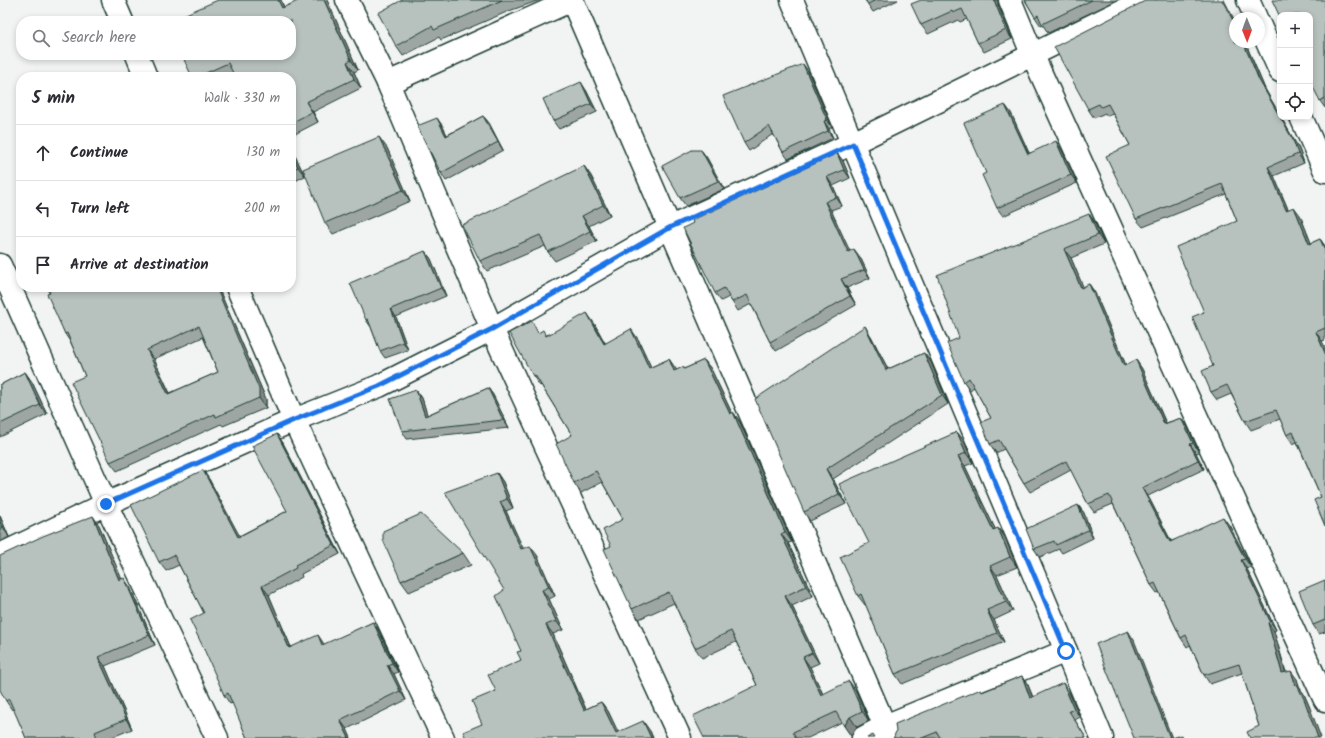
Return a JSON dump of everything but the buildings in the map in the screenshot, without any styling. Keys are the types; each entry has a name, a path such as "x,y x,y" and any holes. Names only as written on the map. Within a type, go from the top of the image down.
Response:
{"street":[{"path":"113,0 120,16"},
{"path":"347,0 388,83 492,329 680,738"},
{"path":"388,83 572,0 888,732"},
{"path":"792,0 1102,738"},
{"path":"1010,0 1033,56 1325,700"},
{"path":"0,555 106,504 294,420 379,386 492,329 671,227 853,144 1144,0"},
{"path":"1248,0 1253,12"},
{"path":"1265,37 1277,64"},
{"path":"139,60 144,72"},
{"path":"1302,120 1325,171"},
{"path":"0,265 106,504 217,738"},
{"path":"239,292 294,420 443,738"},
{"path":"863,738 888,732 1066,651"}],"route":[{"path":"106,504 294,420 379,386 492,329 671,227 853,144 1066,651"}]}
